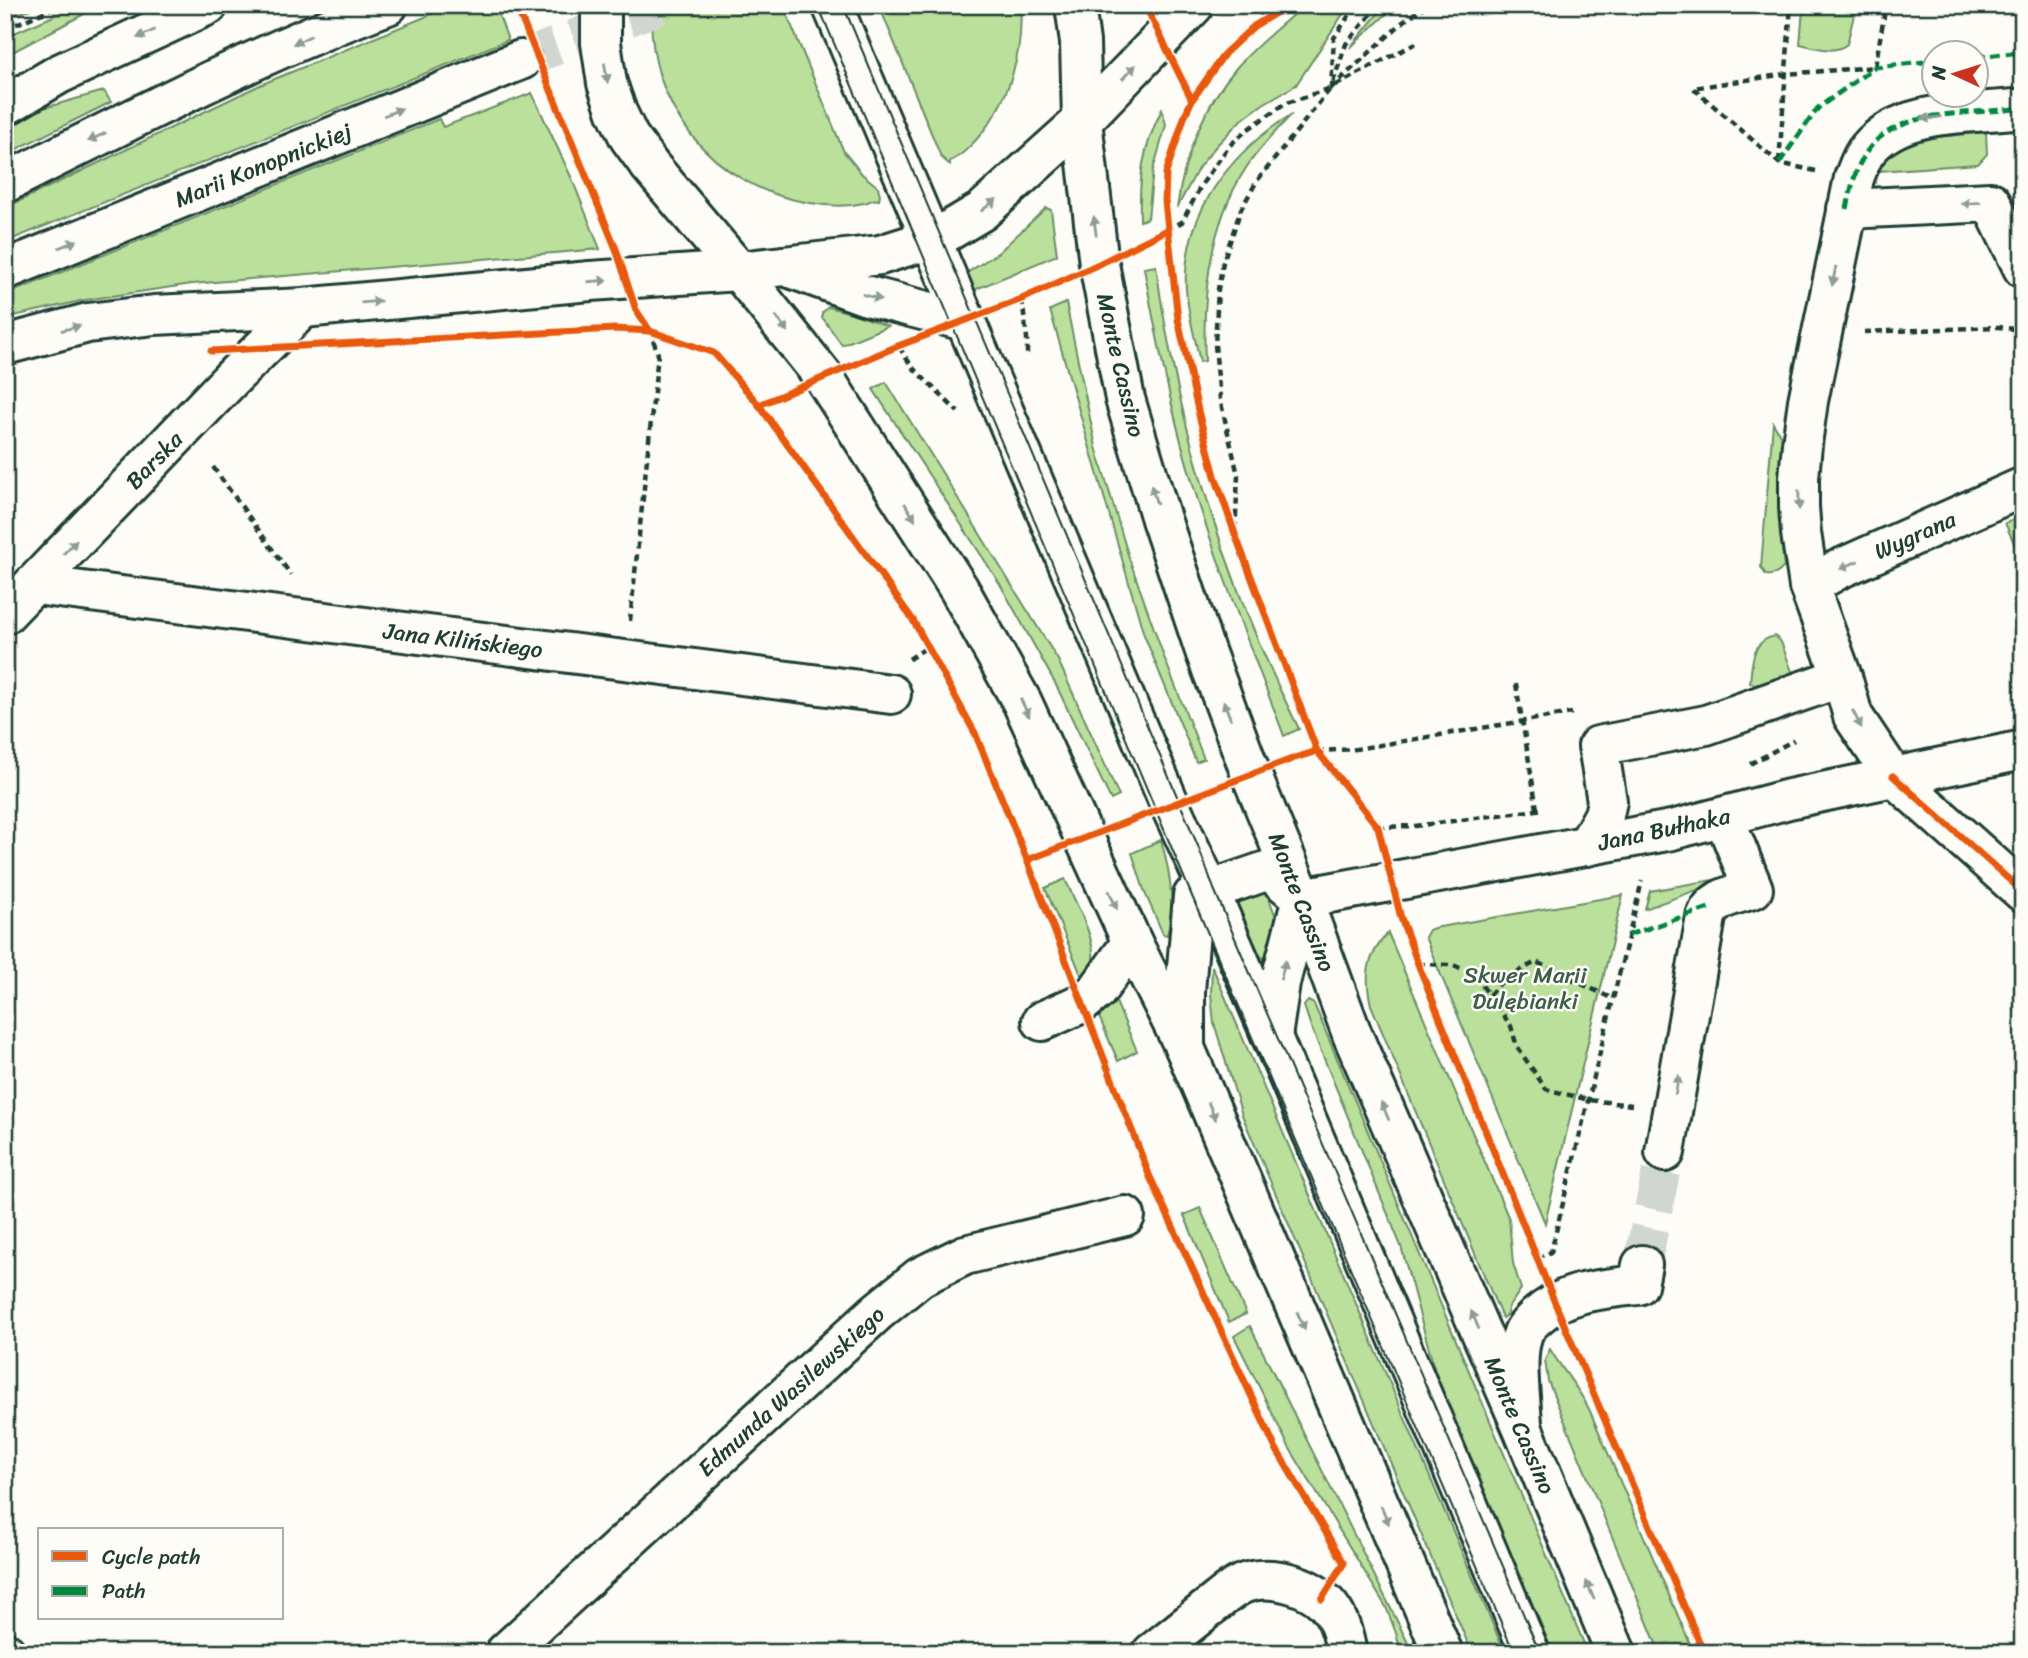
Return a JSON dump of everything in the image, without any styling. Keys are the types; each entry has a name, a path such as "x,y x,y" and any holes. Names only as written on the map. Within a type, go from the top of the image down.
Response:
{"main road":[{"path":"5,106 58,74 208,5"},
{"path":"5,183 163,104 328,27 388,5"},
{"path":"601,5 601,43 607,83 629,137 823,376 959,589 1022,702 1132,942 1185,1048 1443,1653"},
{"path":"832,5 1170,805 1272,1037 1530,1653"},
{"name":"Monte Cassino","path":"1074,5 1080,42 1082,121 1100,264 1125,399 1161,519 1205,652 1302,898 1352,1034 1522,1427 1616,1653"},
{"path":"5,345 88,323 153,315 303,308 590,281 739,271 880,255 930,239 982,211 1082,121 1194,5"},
{"name":"Marii Konopnickiej","path":"5,270 521,60"},
{"path":"2023,108 1928,117 1893,128 1867,150 1850,194 1808,401 1799,478 1801,533 1809,586 1853,716 1893,776 2023,892"},
{"path":"1850,194 1991,202 2020,250"},
{"path":"785,266 864,295 965,321"},
{"name":"Barska","path":"5,614 303,308"},
{"name":"Wygrana","path":"1809,586 1837,570 2023,487"},
{"name":"Jana Kilińskiego","path":"35,585 897,679"},
{"path":"1587,846 1604,815 1607,801 1598,747 1706,726 1842,677"},
{"name":"Jana Bułhaka","path":"1302,898 1672,830 1789,799 2023,750"},
{"path":"1665,1152 1709,908 1720,900 1753,889 1724,817"},
{"path":"1185,1048 1185,991 1192,896 1269,870 1302,898 1280,984 1272,1037"},
{"path":"1042,1021 1082,1003 1097,991 1132,942"},
{"name":"Edmunda Wasilewskiego","path":"505,1653 877,1312 920,1277 965,1255 1125,1216"},
{"path":"1522,1427 1519,1352 1523,1330 1555,1303 1640,1275"},
{"path":"1153,1653 1226,1594 1243,1584 1260,1580 1276,1580 1297,1586 1322,1599 1333,1611 1340,1626 1347,1653"}],"path":[{"path":"5,29 61,5"},
{"path":"1254,26 1268,5"},
{"path":"1331,88 1334,38 1356,5"},
{"path":"1331,88 1346,44 1379,5"},
{"path":"1235,534 1238,475 1220,399 1215,345 1217,298 1223,262 1241,209 1257,181 1331,88 1403,22 1426,5"},
{"path":"1779,163 1791,5"},
{"path":"1850,194 1779,163 1693,88 1786,74 1875,67 1886,5"},
{"path":"1254,26 1266,19"},
{"path":"1167,230 1182,222 1216,164 1230,145 1247,130 1284,104 1331,88 1416,43"},
{"path":"1022,299 1027,338"},
{"path":"1860,332 1999,327 2014,329 2023,334"},
{"path":"629,628 658,355 650,331"},
{"path":"898,346 914,368 962,416"},
{"path":"213,467 294,579"},
{"path":"897,679 929,646"},
{"path":"1516,684 1537,809"},
{"path":"1317,751 1356,749 1576,712"},
{"path":"1537,1258 1551,1252 1642,881"},
{"path":"1489,995 1504,979 1536,962 1613,999"},
{"path":"1418,964 1453,965 1474,974 1511,1026 1517,1047 1546,1089 1588,1100 1673,1110"}],"green space":[{"path":"5,5 39,5 5,20"},
{"path":"79,5 101,5 5,56 5,37"},
{"path":"454,5 495,5 508,40 5,242 5,208 260,85"},
{"path":"652,5 783,5 844,152 862,174 878,187 879,200 844,206 810,203 775,194 743,180 715,160 692,136 673,107 660,76 653,41"},
{"path":"879,5 1020,5 1021,23 1016,60 1005,95 987,127 964,152 950,161 950,165 941,157"},
{"path":"1304,5 1349,5 1296,85 1239,122 1199,167 1177,208 1190,152 1214,99 1237,67"},
{"path":"1385,5 1396,5 1350,48"},
{"path":"1803,9 1855,11 1847,44 1830,50 1800,44"},
{"path":"104,91 111,102 5,155 5,130 44,108"},
{"path":"532,93 572,179 600,249 192,284 85,300 5,318 5,295 439,119 443,127"},
{"path":"1162,109 1166,125 1153,170 1148,218 1140,221 1143,164 1150,137"},
{"path":"1292,114 1246,168 1224,213 1210,261 1205,311 1205,361 1200,362 1186,289 1192,235 1215,187 1231,166 1270,129"},
{"path":"1986,132 1987,154 1978,164 1877,171 1895,151 1912,141"},
{"path":"1046,208 1051,210 1057,255 974,290 967,273 999,252"},
{"path":"1156,266 1177,386 1208,504 1249,618 1299,729 1284,736 1218,560 1181,444 1144,268"},
{"path":"1066,303 1096,447 1129,558 1204,759 1196,762 1144,635 1050,310"},
{"path":"828,307 888,326 842,345 822,317"},
{"path":"886,382 1058,660 1119,796 1111,800 1055,683 1000,584 873,389"},
{"path":"1773,423 1785,443 1780,505 1784,567 1776,574 1766,575 1761,567"},
{"path":"2023,517 2023,563 2005,523"},
{"path":"1775,636 1781,642 1793,674 1772,683 1750,683 1752,661 1757,648 1767,638"},
{"path":"1161,840 1169,875 1171,900 1167,935 1163,934 1145,893 1132,853"},
{"path":"1065,879 1084,920 1093,952 1090,973 1084,982 1045,888"},
{"path":"1718,879 1716,883 1645,909 1650,891"},
{"path":"1263,893 1268,896 1279,925 1268,955 1264,958 1257,956 1237,906 1240,901"},
{"name":"Skwer Marii Dulębianki","path":"1623,895 1545,1223 1425,937 1429,930 1434,928"},
{"path":"1388,933 1509,1219 1513,1263 1521,1289 1508,1308 1507,1315 1502,1318 1371,1005 1369,966"},
{"path":"1212,966 1505,1653 1472,1653 1242,1115 1214,1023"},
{"path":"1113,995 1137,1051 1118,1061 1094,1005"},
{"path":"1308,1001 1314,1004 1588,1653 1550,1653 1448,1414 1401,1246 1311,1027 1304,1006"},
{"path":"1200,1208 1246,1314 1229,1322 1184,1215"},
{"path":"1250,1326 1413,1653 1401,1653 1386,1607 1289,1447 1234,1336"},
{"path":"1550,1349 1589,1409 1694,1653 1660,1653 1548,1381 1545,1360"}],"tunnel":[{"path":"521,60 659,5"},
{"path":"1642,1265 1665,1152"}],"tram line":[{"path":"818,5 1186,882 1514,1653"},
{"path":"843,5 1214,889 1540,1653"}],"marked path":[{"path":"1990,56 2023,52"},
{"path":"1779,163 1818,108 1875,67 1920,62"},
{"path":"1847,209 1854,180 1866,153 1879,138 1896,128 1937,116 2023,108"},
{"path":"1628,935 1709,908"}],"cycle path":[{"path":"516,5 616,249 636,310 650,331 714,353 759,405 913,620 975,733 1150,1177 1275,1447 1344,1563 1322,1599"},
{"path":"1145,5 1192,100"},
{"path":"1289,5 1254,26 1225,53 1192,100 1166,173 1165,201 1178,319 1199,415 1215,476 1235,534 1317,751 1378,827 1401,918 1418,964 1555,1303 1704,1653"},
{"path":"759,405 898,346 1022,299 1167,230"},
{"path":"211,351 615,329 650,331"},
{"path":"1027,860 1317,751"},
{"path":"1893,776 2023,892"}]}
